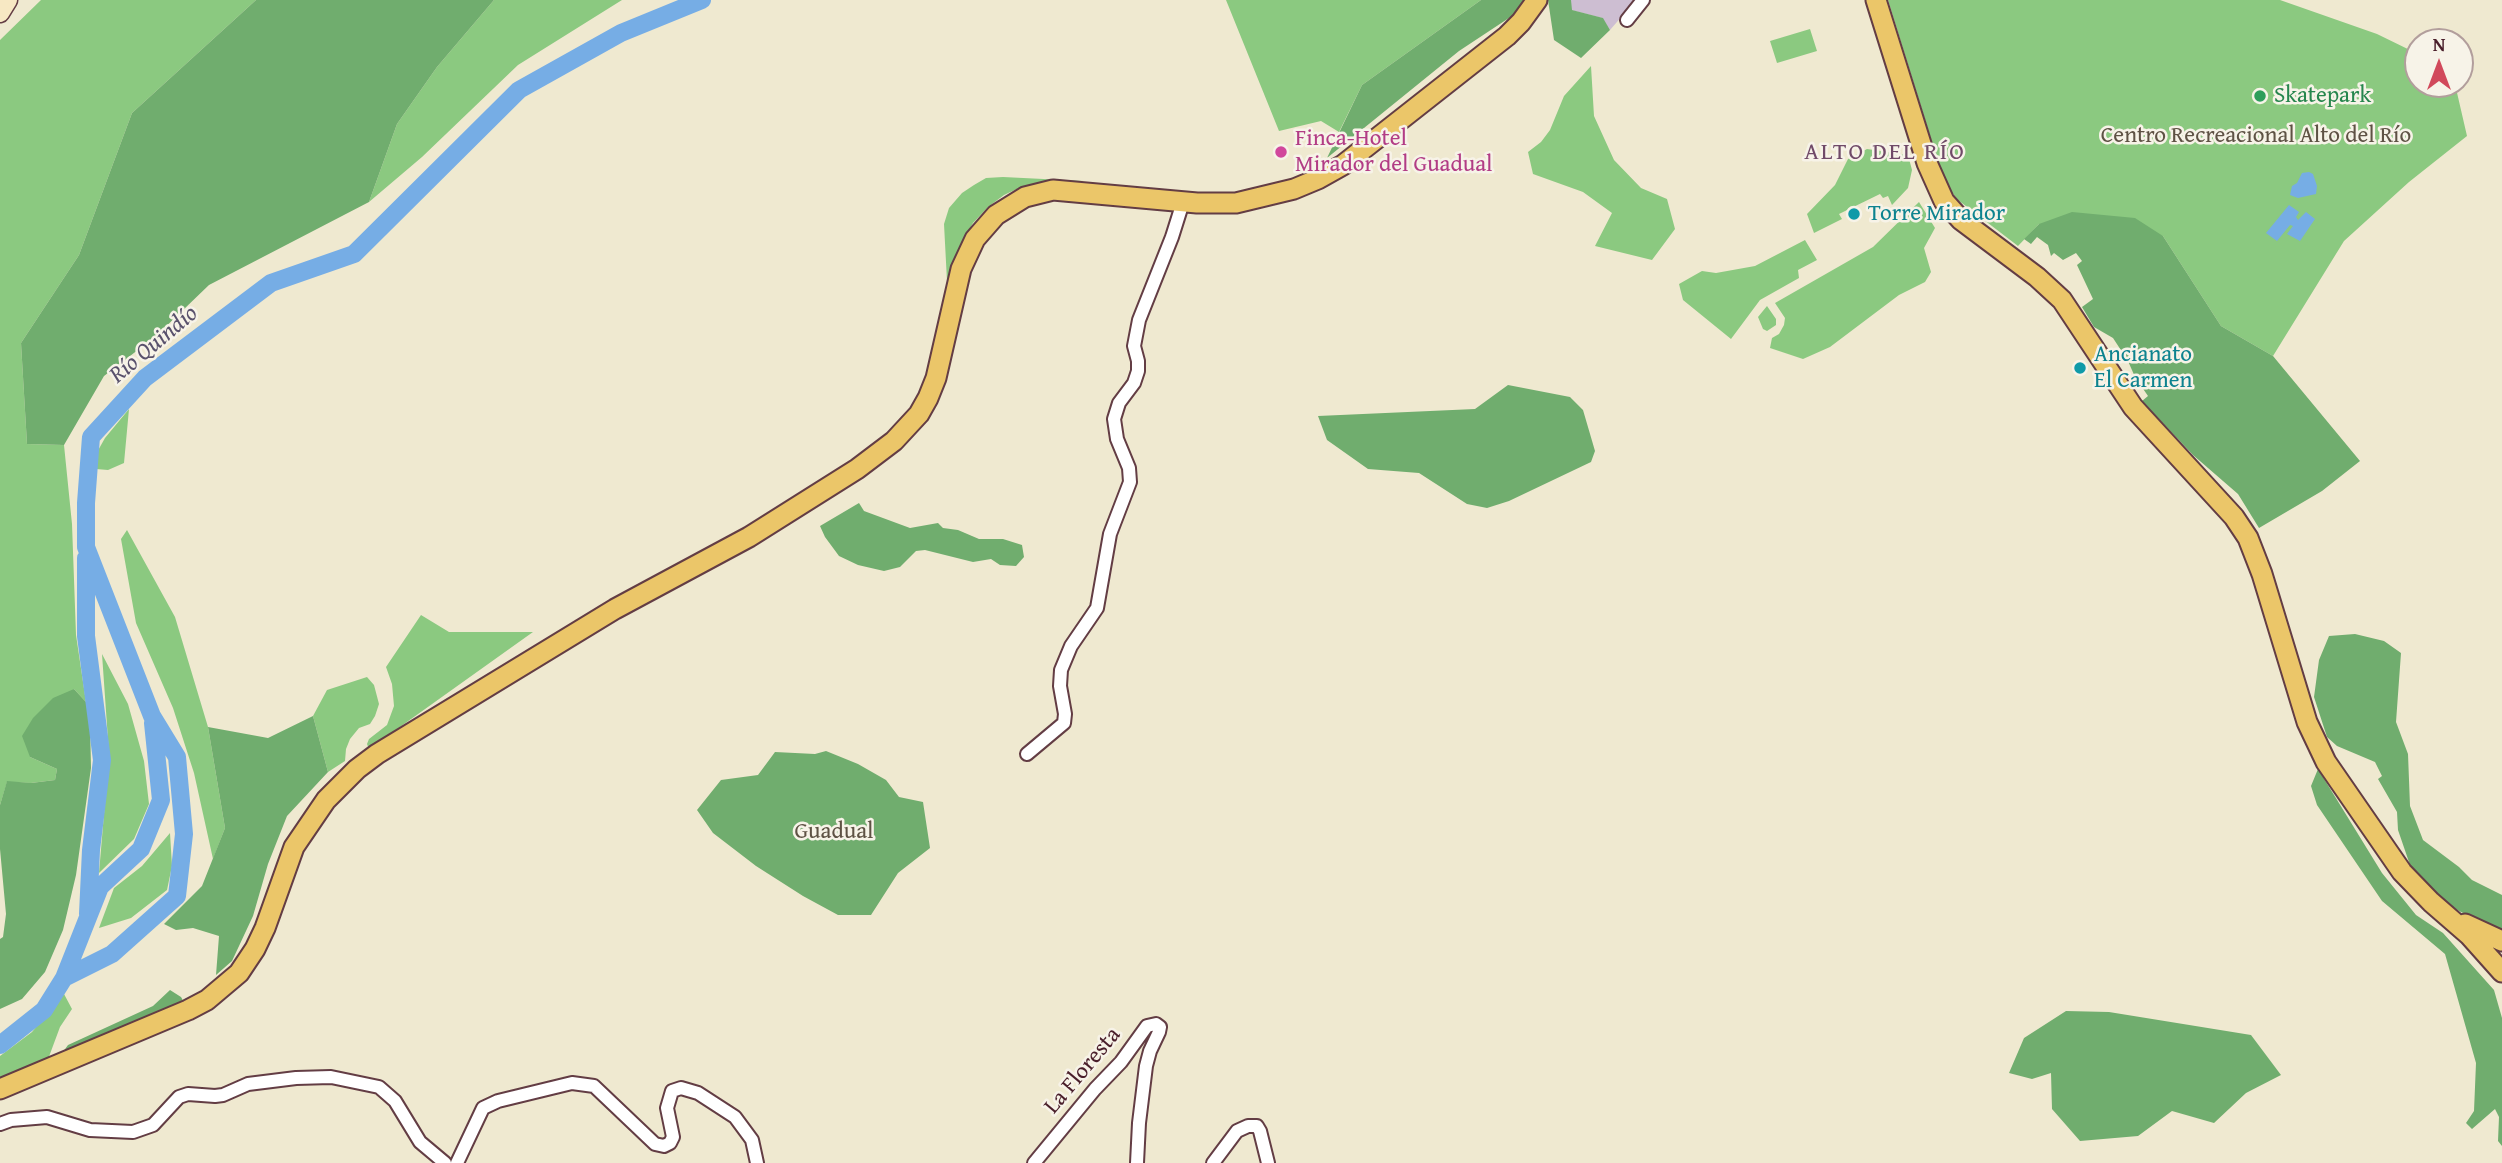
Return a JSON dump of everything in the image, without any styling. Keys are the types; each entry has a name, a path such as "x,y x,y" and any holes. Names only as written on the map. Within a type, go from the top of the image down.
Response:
{"main road":[{"path":"0,13 8,0"},
{"path":"0,1090 188,1010 206,1000 239,973 265,928 289,857 300,837 326,800 357,769 377,754 615,609 749,537 857,469 894,442 919,414 928,398 936,378 967,254 983,228 996,215 1026,197 1053,190 1183,202 1236,202 1255,200 1294,189 1343,165 1507,36 1537,0"},
{"path":"1877,4 1927,163 1944,201 1961,220 2037,277 2062,300 2133,407 2241,526 2262,573 2300,699 2319,749 2362,817 2402,872 2502,972"},
{"path":"2450,918 2502,941"}],"street":[{"path":"1627,20 1643,0"},
{"path":"1027,754 1058,731 1064,723 1061,670 1071,646 1097,607 1110,534 1130,482 1129,468 1117,439 1114,419 1119,402 1134,383 1138,371 1134,346 1139,320 1183,202"},
{"name":"La Floresta","path":"1034,1163 1121,1062 1147,1026 1156,1024 1160,1027 1146,1066 1137,1163"},
{"path":"0,1124 11,1120 47,1117 90,1130 133,1132 153,1125 179,1097 188,1094 215,1096 248,1084 331,1077 379,1087 395,1101 419,1142 445,1163"},
{"path":"457,1163 483,1108 498,1101 572,1083 594,1086 655,1144 664,1146 670,1143 673,1137 667,1108 672,1091 681,1087 698,1093 735,1117 752,1140 757,1163"},
{"path":"1213,1163 1237,1131 1248,1126 1257,1126 1260,1131 1268,1163"}],"shaded area":[{"path":"1571,0 1636,0 1610,30 1602,18 1571,10"}],"green space":[{"path":"41,0 256,0 132,113 79,255 21,343 27,444 64,445 72,524 76,635 86,702 74,689 30,757 57,769 55,780 7,782 0,805 0,40"},
{"path":"256,0 494,0 437,67 397,124 369,202 209,285 156,336 104,376 64,445 27,444 21,343 79,255 132,113"},
{"path":"494,0 622,0 518,65 422,157 369,202 397,124 437,67"},
{"path":"1226,0 1481,0 1362,85 1339,132 1321,121 1279,131"},
{"path":"1481,0 1525,0 1515,14 1459,51 1327,158 1362,85"},
{"path":"1548,0 1571,0 1572,10 1603,18 1610,30 1581,58 1554,40"},
{"name":"Centro Recreacional Alto del Río","path":"1888,0 2280,0 2377,34 2404,47 2404,98 2458,98 2467,136 2409,182 2344,241 2273,356 2221,326 2163,236 2039,224 2018,246 1958,200 1940,168"},
{"path":"1810,29 1817,51 1777,63 1770,41"},
{"path":"1591,66 1594,116 1614,160 1641,188 1667,199 1675,229 1652,260 1595,246 1612,213 1583,192 1533,174 1528,152 1541,142 1550,130 1564,96"},
{"path":"1867,149 1908,155 1912,170 1908,188 1892,205 1888,196 1883,198 1880,194 1839,214 1842,219 1814,233 1807,214 1835,185 1848,159"},
{"path":"986,178 1084,181 1038,184 1021,187 1004,195 973,223 956,254 947,281 944,224 949,208 962,193"},
{"path":"1919,202 1935,228 1924,248 1931,272 1925,282 1899,295 1830,347 1803,359 1770,348 1772,338 1779,334 1785,318 1775,303 1873,247"},
{"path":"2072,212 2135,218 2163,236 2221,326 2273,356 2360,461 2322,491 2259,528 2238,494 2193,455 2142,401 2148,396 2128,361 2113,338 2094,327 2082,307 2093,299 2077,265 2082,261 2076,253 2063,260 2054,253 2051,256 2048,245 2037,237 2031,244 2024,239 2039,224"},
{"path":"1805,240 1817,260 1798,270 1799,278 1760,300 1731,339 1683,300 1679,284 1702,271 1716,273 1755,266"},
{"path":"1767,306 1776,319 1776,325 1767,331 1763,329 1758,317"},
{"path":"1508,385 1570,397 1583,410 1595,451 1591,462 1509,501 1487,508 1467,504 1419,473 1368,469 1327,440 1318,416 1475,409"},
{"path":"129,409 124,463 108,470 96,469 96,454 105,438"},
{"path":"859,503 864,511 910,528 938,523 943,528 958,530 979,539 1003,539 1022,545 1024,557 1016,566 1000,565 991,559 973,562 925,550 916,551 900,567 884,571 858,565 839,556 820,526"},
{"path":"127,530 175,617 208,727 225,828 213,859 194,773 173,708 136,623 121,539"},
{"path":"421,615 449,632 533,632 369,749 369,739 387,725 394,706 392,684 386,667"},
{"path":"2355,634 2384,641 2401,653 2396,722 2408,754 2410,806 2423,840 2472,880 2502,895 2502,932 2459,911 2436,895 2410,865 2398,830 2397,812 2378,779 2382,776 2375,762 2337,746 2327,737 2314,697 2319,660 2329,636"},
{"path":"102,654 128,704 144,761 149,804 134,839 99,873 109,754"},
{"path":"367,677 374,685 379,704 375,716 370,724 359,728 350,739 345,761 328,772 313,716 327,690"},
{"path":"74,689 86,702 90,722 91,768 76,875 63,930 45,972 22,999 0,1009 0,939 3,937 6,914 0,849 0,805 7,781 31,783 55,780 57,769 30,757 22,736 33,718 53,698"},
{"path":"313,716 328,772 287,816 268,864 253,916 232,961 216,975 219,936 193,928 176,930 164,924 202,886 225,828 208,727 268,738"},
{"name":"Guadual","path":"826,751 858,764 886,780 899,797 923,802 930,848 898,873 871,915 838,915 803,896 756,866 713,833 697,810 721,780 758,775 775,752 815,754"},
{"path":"2318,769 2382,873 2416,915 2443,933 2494,990 2502,1018 2502,1146 2498,1141 2499,1117 2495,1109 2472,1129 2466,1123 2474,1111 2476,1063 2445,954 2382,901 2317,805 2311,786"},
{"path":"170,833 172,866 167,890 131,918 99,928 114,888 142,866"},
{"path":"170,990 181,997 185,1004 55,1063 68,1045 153,1006"},
{"path":"64,994 72,1009 60,1027 47,1062 0,1085 0,1056 32,1032"},
{"path":"2066,1011 2109,1012 2251,1035 2281,1075 2246,1093 2214,1123 2172,1111 2138,1136 2080,1141 2052,1109 2051,1073 2032,1079 2009,1073 2024,1038"}],"water":[{"path":"2302,173 2313,174 2317,186 2316,194 2298,198 2290,195 2292,186 2297,183"},
{"path":"2289,205 2299,212 2296,217 2298,220 2306,212 2315,219 2300,241 2287,234 2293,226 2290,225 2277,241 2266,233"}],"waterway":[{"name":"Río Quindío","path":"0,1045 44,1010 64,978 112,954 177,896 184,834 177,757 152,716 86,547 91,437 145,378 271,283 354,254 519,90 621,33 702,0"},
{"path":"86,558 86,636 102,760 91,850 88,914"},
{"path":"64,978 100,887 141,849 161,800 153,723"}],"place":[{"name":"Skatepark","path":"2260,96"},
{"name":"Finca-Hotel Mirador del Guadual","path":"1281,152"},
{"name":"Torre Mirador","path":"1854,214"},
{"name":"Ancianato El Carmen","path":"2080,368"}],"district":[{"name":"ALTO DEL RÍO","path":"1885,153"}]}
